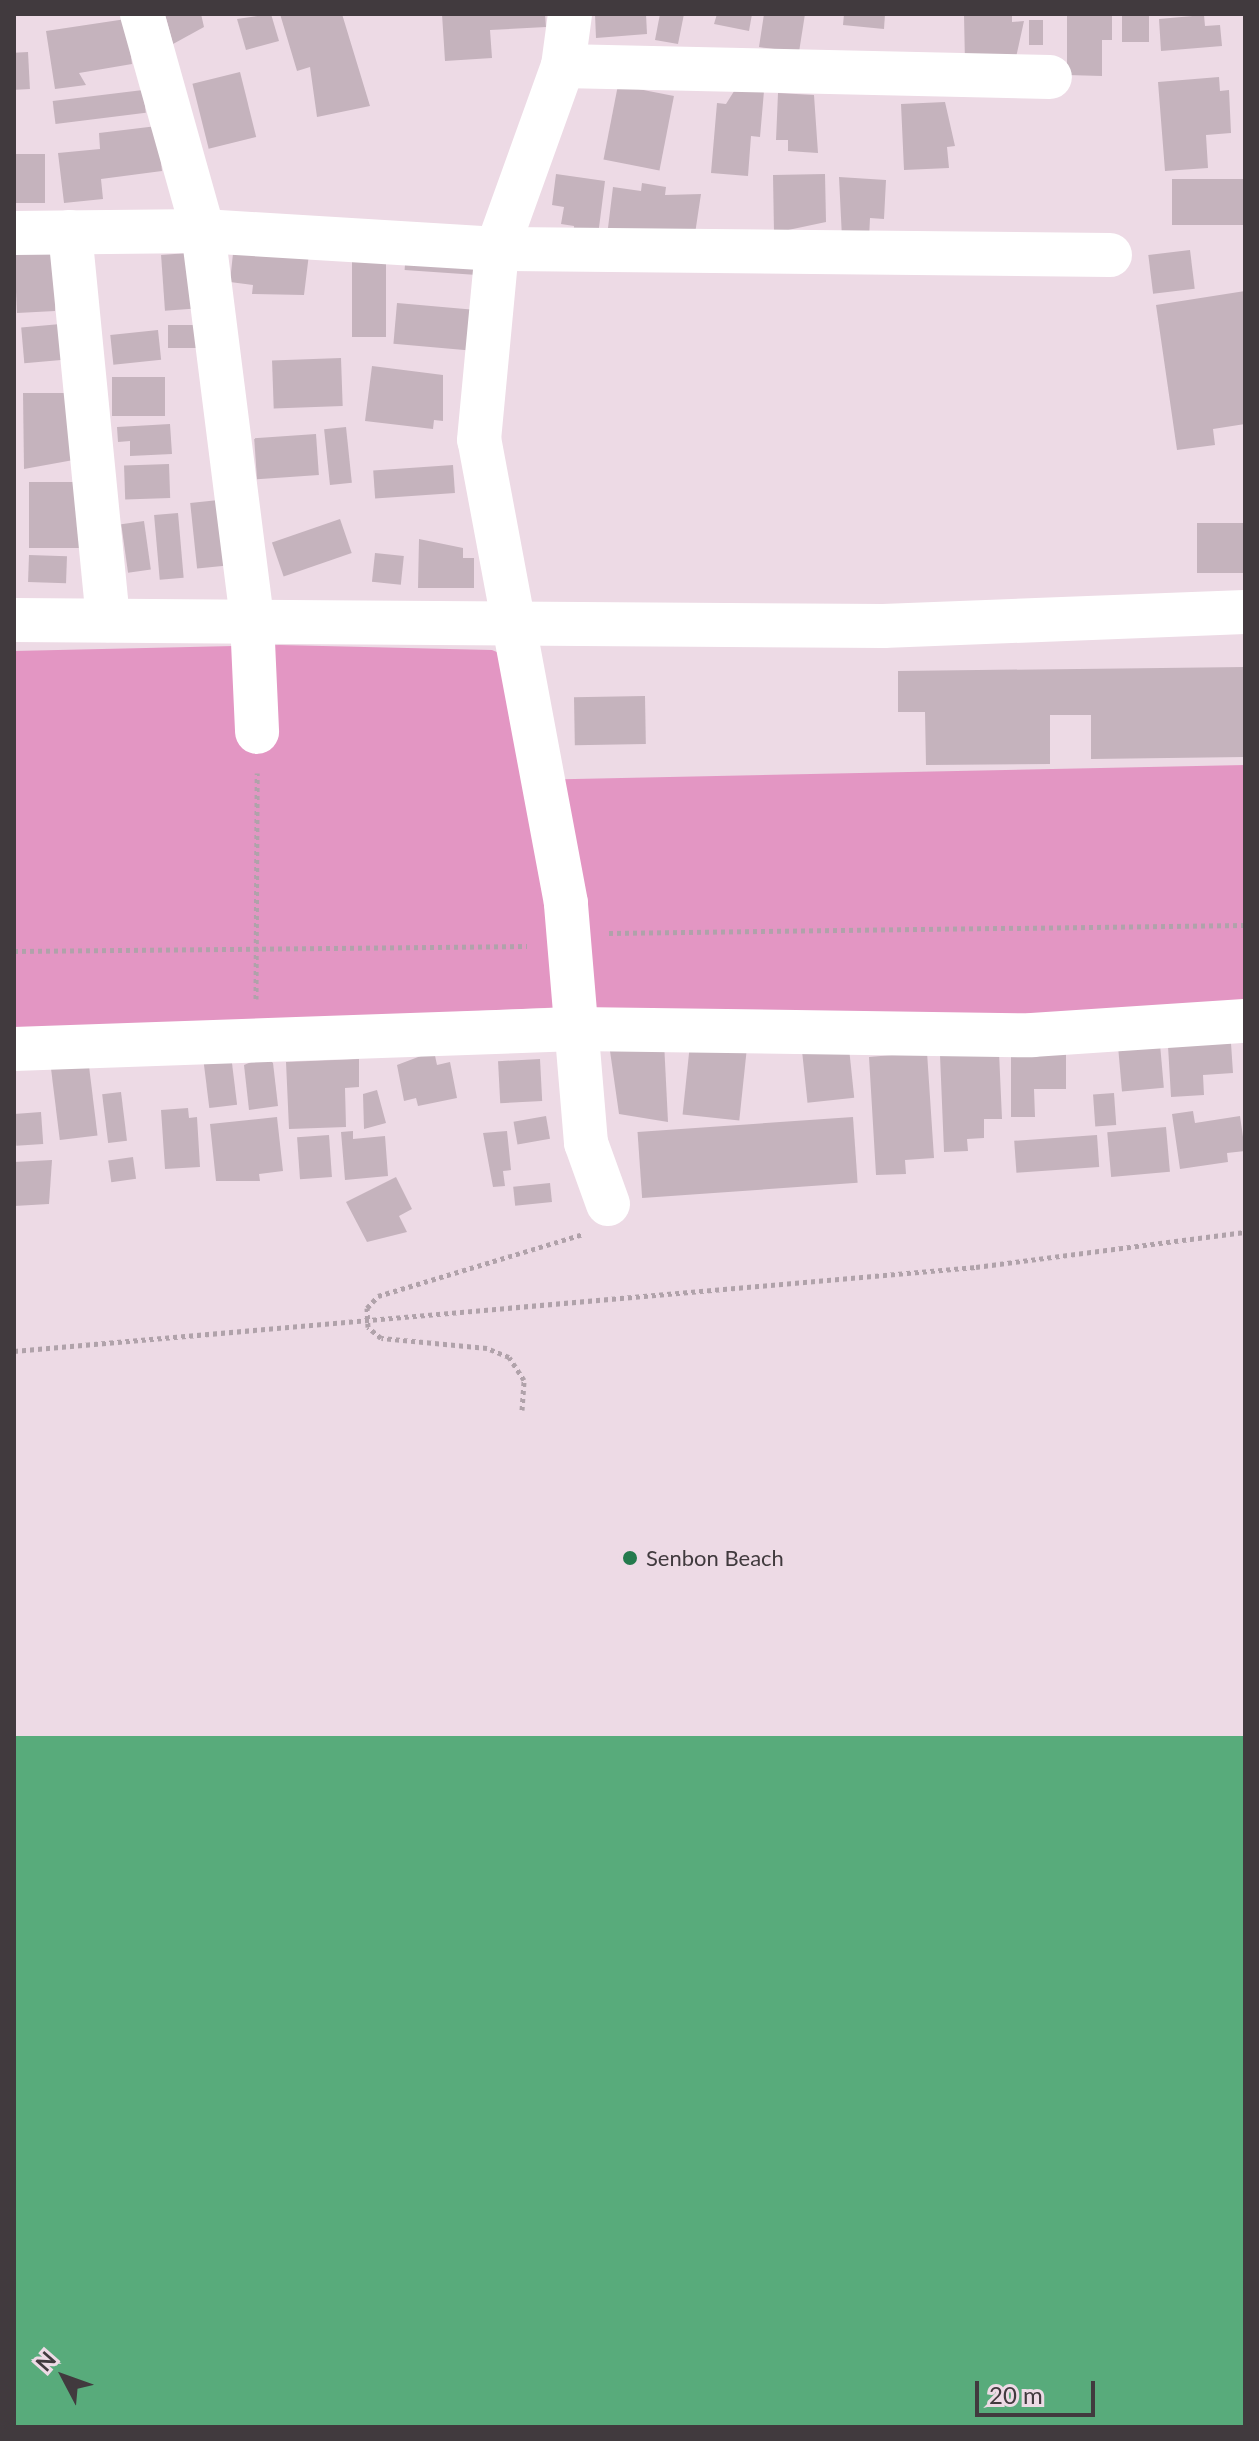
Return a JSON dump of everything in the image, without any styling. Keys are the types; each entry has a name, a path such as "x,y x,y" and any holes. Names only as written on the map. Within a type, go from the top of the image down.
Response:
{"street":[{"path":"142,14 203,231 252,620 257,732"},
{"path":"570,14 563,66 497,249 479,440 506,599 518,625 566,903 586,1143 608,1204"},
{"path":"563,66 1050,77"},
{"path":"14,233 203,231 497,249 1110,255"},
{"path":"70,232 108,620"},
{"path":"14,620 883,626 1245,612"},
{"path":"14,1049 577,1029 1032,1035 1245,1021"}],"path":[{"path":"255,1040 259,949 257,732"},
{"path":"597,937 620,929 1245,925"},
{"path":"14,951 536,946"},
{"path":"367,1318 378,1296 583,1234 608,1204"},
{"path":"14,1351 976,1267 1245,1232"},
{"path":"367,1318 381,1338 487,1348 509,1357 524,1380 522,1410"}],"shaded area":[{"path":"280,645 492,650 509,657 527,780 1245,765 1245,1006 1074,1019 602,1015 586,1006 14,1033 14,651"},
{"path":"14,1736 1245,1736 1245,2427 14,2427"}],"building":[{"path":"165,14 201,14 204,27 173,44"},
{"path":"271,14 279,41 246,50 237,19"},
{"path":"280,14 342,14 370,106 317,117 310,67 297,71"},
{"path":"442,14 545,14 546,27 490,30 492,58 445,61"},
{"path":"595,14 646,14 647,34 596,38"},
{"path":"660,14 684,14 678,44 655,40"},
{"path":"717,14 752,14 749,31 714,24"},
{"path":"764,14 805,14 799,52 759,47"},
{"path":"844,14 885,14 884,29 843,25"},
{"path":"1012,14 1012,22 1024,21 1015,62 965,63 964,15"},
{"path":"1067,14 1112,14 1112,40 1102,40 1102,76 1067,75"},
{"path":"1122,14 1149,14 1149,42 1122,42"},
{"path":"1204,15 1205,26 1220,25 1222,46 1161,51 1159,19"},
{"path":"126,19 132,64 79,73 86,85 55,89 46,31"},
{"path":"1029,20 1043,20 1043,45 1029,45"},
{"path":"28,52 30,89 16,90 14,53"},
{"path":"240,72 256,137 209,149 192,84"},
{"path":"1219,77 1220,91 1229,90 1231,133 1206,135 1208,168 1165,171 1158,82"},
{"path":"618,85 674,96 659,170 603,160"},
{"path":"736,88 764,91 760,137 751,136 748,176 711,173 717,103 726,104"},
{"path":"143,90 146,113 55,124 53,101"},
{"path":"778,93 814,95 818,153 788,151 788,140 776,140"},
{"path":"945,102 955,146 947,147 949,168 904,170 901,104"},
{"path":"157,126 162,171 101,179 103,199 64,203 58,153 100,149 99,133"},
{"path":"14,154 45,154 45,203 14,203"},
{"path":"556,174 605,181 597,243 573,239 574,226 561,224 564,207 552,205"},
{"path":"825,174 826,222 774,233 773,175"},
{"path":"839,177 886,180 884,219 870,218 869,239 842,238"},
{"path":"1172,179 1245,179 1245,225 1172,225"},
{"path":"642,183 666,187 665,195 701,194 693,247 607,236 613,187 641,191"},
{"path":"234,244 309,254 304,295 252,294 253,285 230,282"},
{"path":"59,246 55,311 17,313 14,249"},
{"path":"406,250 475,255 473,275 405,270"},
{"path":"1190,250 1195,289 1153,294 1148,255"},
{"path":"188,253 192,309 165,311 161,255"},
{"path":"352,257 386,257 386,337 352,337"},
{"path":"1245,291 1245,424 1213,429 1215,445 1177,450 1156,305"},
{"path":"397,303 471,309 467,350 393,344"},
{"path":"72,323 75,359 24,363 21,327"},
{"path":"168,325 201,325 201,348 168,348"},
{"path":"158,330 161,360 113,365 110,335"},
{"path":"341,358 343,406 274,408 272,360"},
{"path":"372,366 443,375 443,421 434,420 433,429 365,421"},
{"path":"112,377 165,377 165,416 112,416"},
{"path":"23,393 67,393 79,459 24,469"},
{"path":"170,424 172,454 130,456 130,441 118,442 117,427"},
{"path":"346,427 352,483 330,485 324,429"},
{"path":"316,434 319,475 257,479 254,438"},
{"path":"169,464 170,498 125,500 124,466"},
{"path":"453,465 455,493 375,499 373,471"},
{"path":"29,482 81,482 81,548 29,548"},
{"path":"228,499 235,565 197,569 190,503"},
{"path":"178,513 184,578 160,580 154,515"},
{"path":"340,519 352,553 284,576 272,542"},
{"path":"144,521 151,570 128,573 121,524"},
{"path":"1197,523 1245,523 1245,573 1197,573"},
{"path":"419,539 463,548 463,558 474,558 474,588 418,588"},
{"path":"375,553 404,556 401,585 372,582"},
{"path":"29,555 67,556 66,583 28,582"},
{"path":"1245,667 1245,757 1091,759 1091,715 1050,715 1050,764 926,765 925,712 898,712 898,671"},
{"path":"645,696 646,744 575,745 574,697"},
{"path":"664,1042 668,1122 619,1114 609,1044"},
{"path":"1231,1043 1233,1073 1203,1075 1204,1095 1171,1097 1168,1046"},
{"path":"690,1044 747,1050 739,1121 683,1115"},
{"path":"1160,1044 1164,1088 1122,1091 1118,1048"},
{"path":"849,1048 854,1098 807,1103 802,1053"},
{"path":"1011,1048 1066,1048 1066,1089 1034,1089 1035,1117 1011,1117"},
{"path":"434,1051 437,1065 450,1062 457,1098 418,1106 416,1098 404,1101 397,1065"},
{"path":"927,1052 934,1158 905,1160 906,1174 876,1175 869,1057"},
{"path":"999,1052 1002,1119 984,1119 984,1138 967,1139 968,1151 944,1152 940,1055"},
{"path":"231,1055 237,1105 209,1108 203,1058"},
{"path":"266,1056 273,1063 278,1106 249,1110 244,1065"},
{"path":"88,1058 98,1135 60,1140 50,1063"},
{"path":"359,1059 359,1087 345,1088 346,1127 289,1129 286,1062"},
{"path":"540,1059 542,1101 500,1103 498,1061"},
{"path":"377,1090 386,1123 364,1129 363,1094"},
{"path":"121,1092 127,1141 108,1143 102,1094"},
{"path":"1114,1093 1116,1125 1095,1126 1093,1094"},
{"path":"188,1108 189,1118 197,1117 200,1167 165,1169 161,1110"},
{"path":"1193,1111 1195,1123 1240,1116 1245,1151 1227,1153 1228,1162 1180,1169 1172,1114"},
{"path":"41,1112 43,1144 16,1146 14,1114"},
{"path":"546,1116 550,1139 517,1144 514,1122"},
{"path":"277,1117 283,1171 259,1174 260,1181 216,1181 210,1124"},
{"path":"853,1117 858,1183 642,1198 638,1132"},
{"path":"1166,1127 1170,1172 1111,1177 1107,1132"},
{"path":"353,1131 353,1139 385,1136 388,1176 345,1180 341,1132"},
{"path":"507,1131 511,1170 503,1171 505,1186 493,1187 483,1133"},
{"path":"329,1135 332,1177 300,1179 297,1137"},
{"path":"1097,1135 1099,1167 1016,1173 1014,1141"},
{"path":"133,1157 136,1179 111,1182 108,1160"},
{"path":"52,1160 49,1204 14,1206 14,1162"},
{"path":"396,1177 412,1209 399,1216 407,1232 367,1242 346,1202"},
{"path":"550,1183 552,1202 515,1206 513,1187"}],"place":[{"name":"Senbon Beach","path":"630,1558"}]}
